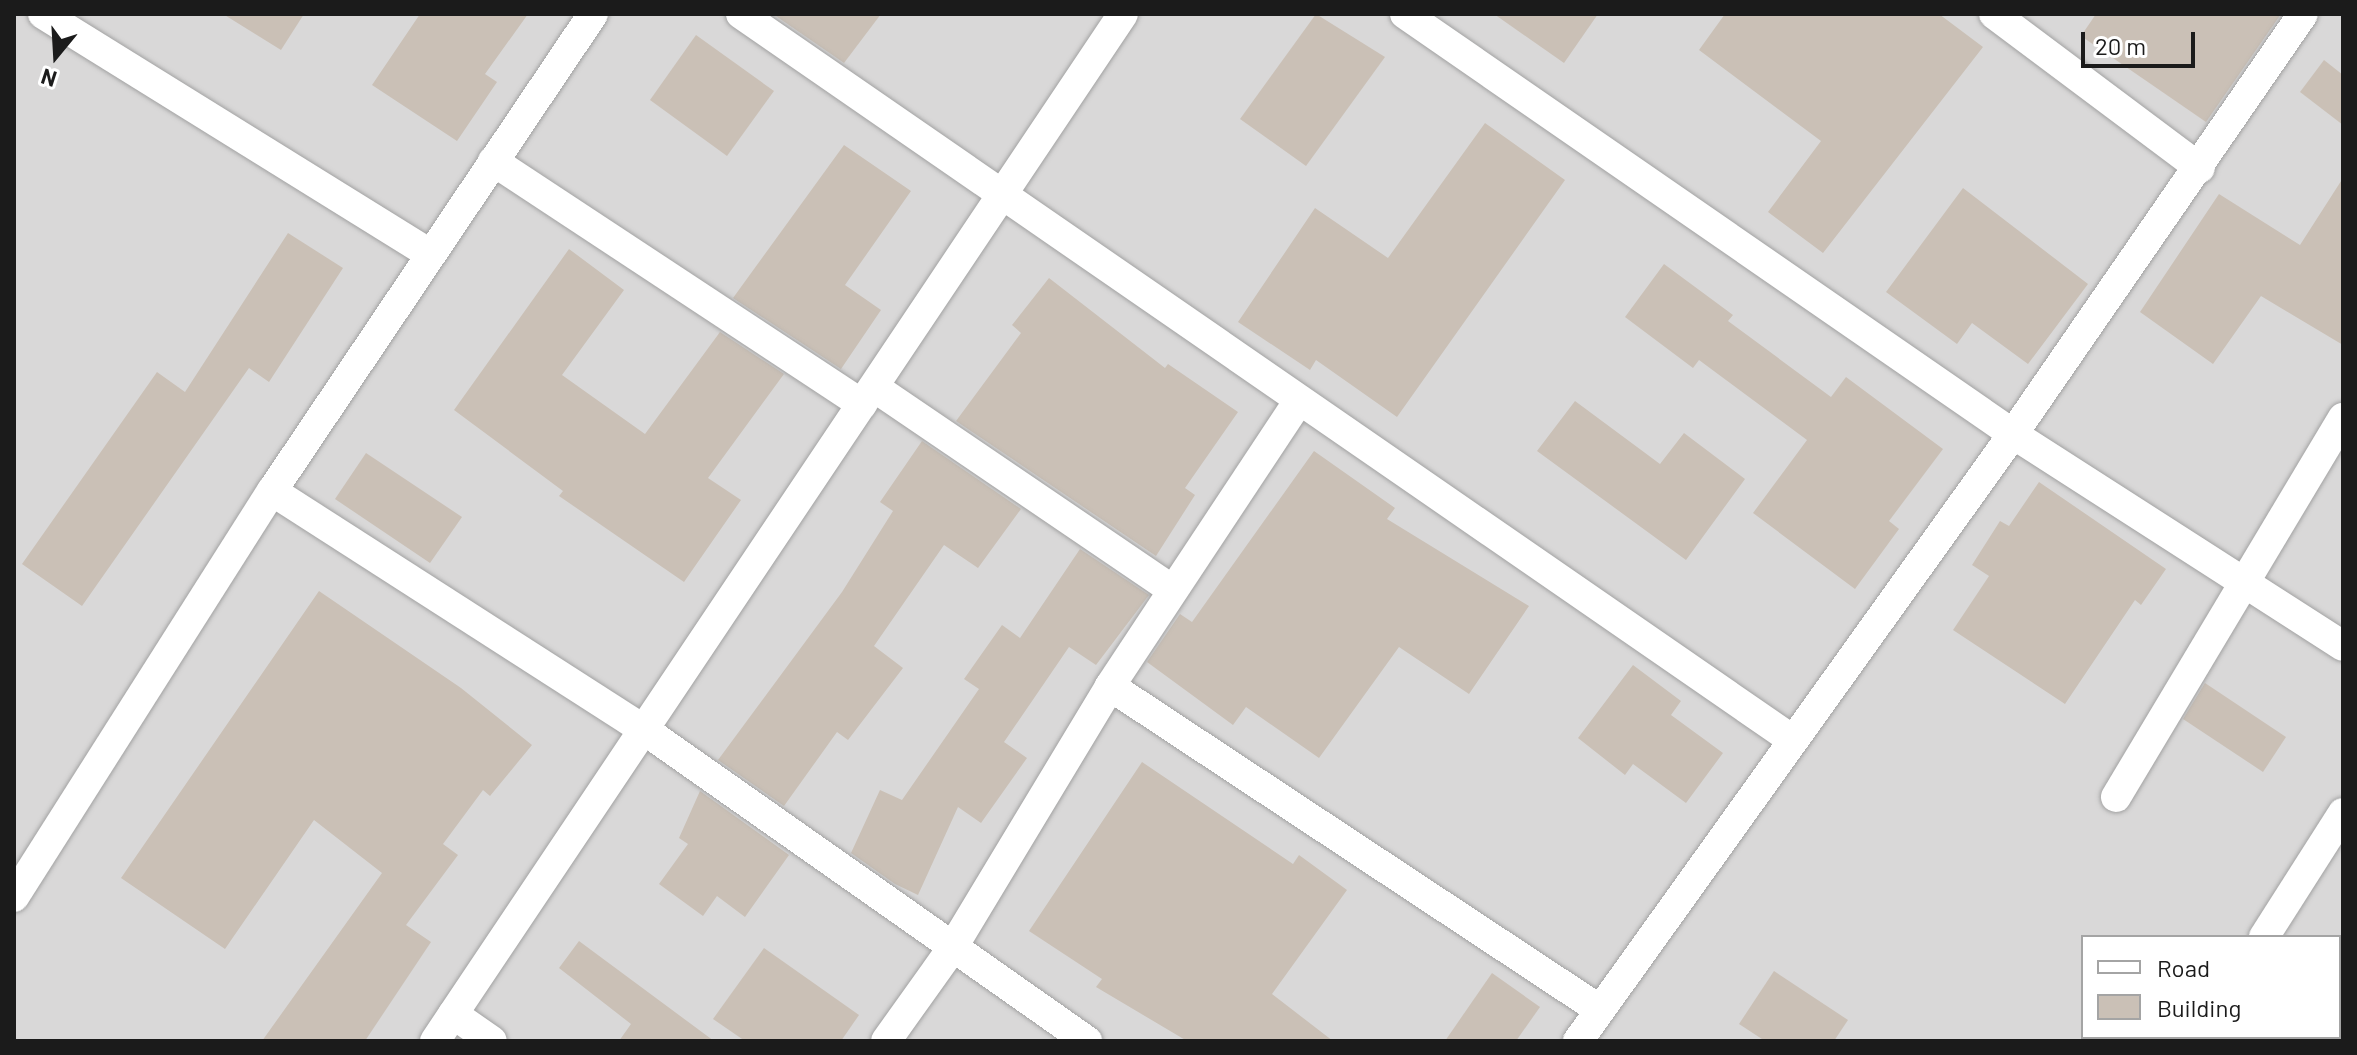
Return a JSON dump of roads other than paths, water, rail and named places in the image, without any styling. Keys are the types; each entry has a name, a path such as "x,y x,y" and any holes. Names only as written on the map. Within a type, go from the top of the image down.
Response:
{"street":[{"path":"43,14 430,254"},
{"path":"14,897 272,491 593,14"},
{"path":"741,14 1298,402 1791,739"},
{"path":"435,1041 1123,14"},
{"path":"1405,14 2013,434 2343,646"},
{"path":"1994,14 2200,168"},
{"path":"1578,1041 1791,739 2013,434 2200,168 2303,14"},
{"path":"493,161 1173,590"},
{"path":"886,1041 951,950 1110,686 1298,402"},
{"path":"2116,797 2242,581 2343,418"},
{"path":"272,491 643,729 951,950 1087,1041"},
{"path":"1110,686 1600,1010"},
{"path":"2265,935 2343,813"},
{"path":"453,1014 492,1041"}]}
